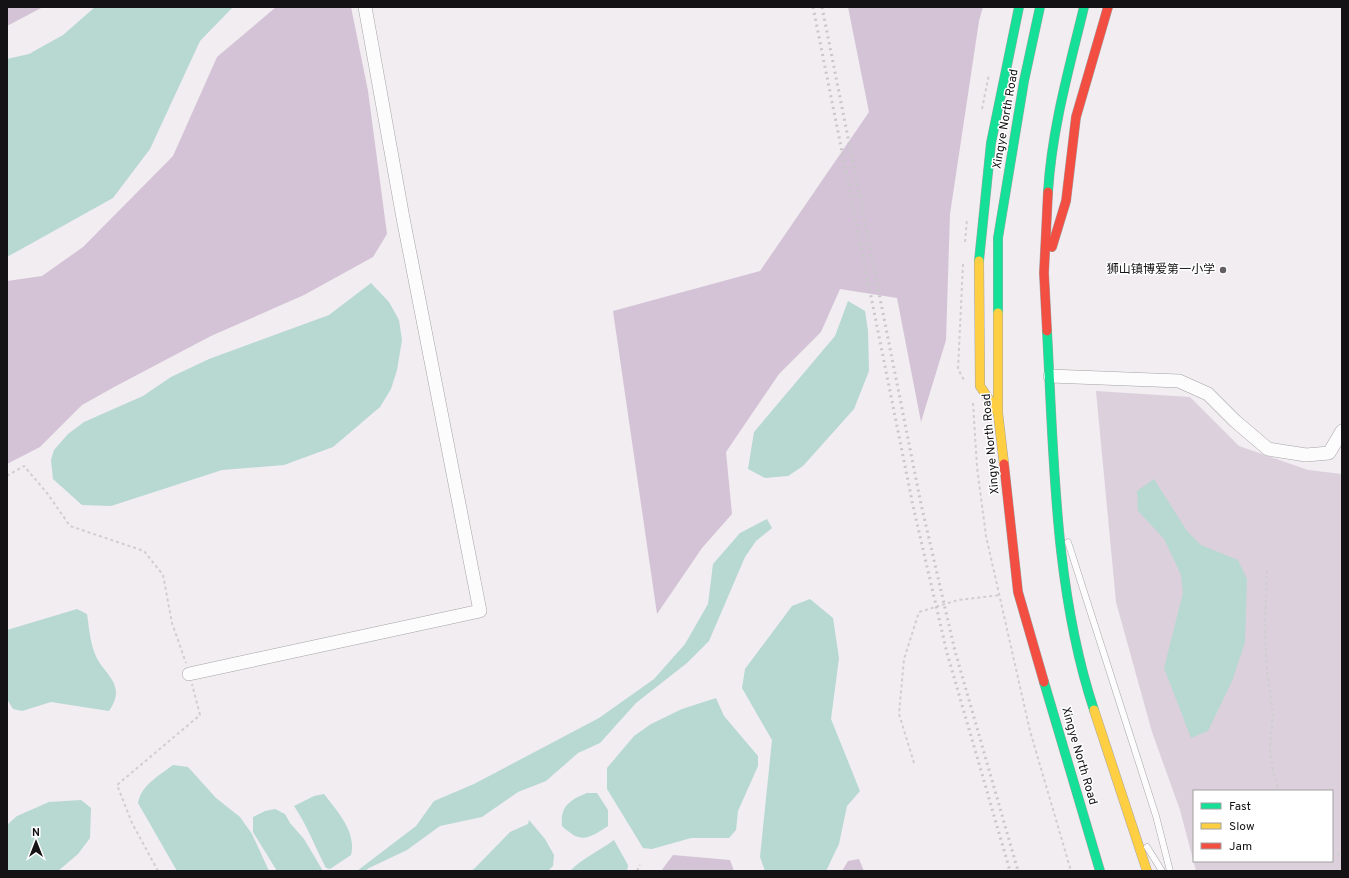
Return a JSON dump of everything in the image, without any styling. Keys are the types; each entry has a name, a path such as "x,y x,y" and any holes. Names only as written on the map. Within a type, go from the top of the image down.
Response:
{"main road":[{"path":"998,413 980,386 979,257 991,143 1019,7"},
{"name":"Xingye North Road","path":"1040,7 1024,81 998,238 998,413 1018,592 1100,871"},
{"path":"1084,7 1052,142 1044,273 1057,507 1065,580 1084,680 1147,871"},
{"path":"1044,273 1066,201 1076,117 1108,7"}],"street":[{"path":"189,674 480,611 365,7"},
{"path":"1050,376 1179,381 1208,394 1234,421 1268,449 1306,455 1329,453 1342,431"}],"lane":[{"path":"1057,507 1154,809 1170,871"},
{"path":"1133,826 1162,871"}],"path":[{"path":"7,476 24,466 47,493 70,526 144,551 163,575 172,623 189,674 200,715 118,785 132,823 158,871"},
{"path":"1267,570 1265,624 1267,672 1273,712 1270,750 1273,772 1279,790"},
{"path":"914,763 899,714 904,659 919,612 958,600 1018,592"},
{"path":"1333,851 1342,857"},
{"path":"637,871 640,865"}],"shaded area":[{"path":"7,7 43,7 7,26"},
{"path":"95,7 233,7 200,41 150,149 113,198 7,257 7,59 29,54 63,35"},
{"path":"276,7 351,7 368,91 387,234 373,257 304,295 211,336 82,405 40,447 7,464 7,281 42,276 83,247 173,156 217,57"},
{"path":"848,7 983,7 979,21 950,214 946,340 921,422 897,298 840,289 821,332 779,374 726,452 732,514 702,548 657,614 613,311 760,271 869,112"},
{"path":"371,283 389,302 399,320 402,340 397,370 391,389 380,407 333,447 284,465 222,470 111,506 82,505 53,479 51,460 54,450 68,434 84,422 143,396 171,377 209,359 329,315"},
{"path":"848,301 865,311 868,331 869,371 854,409 803,466 788,476 765,478 748,469 754,432 835,336"},
{"path":"1096,391 1190,397 1239,446 1308,470 1342,474 1342,871 1196,871 1194,862 1333,862 1333,790 1193,790 1193,860 1180,810 1152,732 1116,602"},
{"path":"1154,479 1187,531 1201,545 1238,560 1247,579 1245,642 1233,679 1208,731 1191,738 1164,668 1183,593 1181,575 1164,539 1138,511 1137,491"},
{"path":"767,519 772,528 756,541 745,557 709,641 687,663 636,703 600,743 578,753 546,781 518,792 482,817 440,826 407,850 365,871 357,871 416,826 434,801 474,784 599,718 654,679 685,644 708,604 713,564 740,533"},
{"path":"810,599 833,618 839,658 831,719 860,791 847,806 839,844 826,871 765,871 760,857 772,740 742,688 745,669 792,606"},
{"path":"77,609 87,614 93,649 115,686 116,693 109,711 51,702 22,711 13,709 7,699 7,630"},
{"path":"716,698 724,716 758,756 758,766 738,811 736,830 729,838 691,838 652,849 643,848 607,789 607,768 634,736 651,724 682,709"},
{"path":"173,765 188,767 216,798 240,817 252,834 269,871 177,871 138,803 147,786"},
{"path":"587,793 597,793 608,810 608,826 585,838 569,832 562,826 562,819 567,805 576,798"},
{"path":"324,794 345,822 349,830 352,846 351,855 330,869 326,868 307,828 294,806 314,796"},
{"path":"81,800 91,808 90,838 78,854 58,871 7,871 7,825 17,816 49,802"},
{"path":"275,809 285,814 290,823 304,839 323,871 277,871 253,832 253,817 265,811"},
{"path":"529,820 545,839 554,855 553,866 548,871 471,871 510,832 528,824"},
{"path":"614,840 628,865 627,871 570,871 586,858"},
{"path":"673,855 730,860 734,871 661,871"},
{"path":"859,859 864,871 842,871 848,861"}],"railway":[{"path":"813,7 913,506 947,653 1010,871"},
{"path":"822,7 921,504 955,651 1018,871"}],"traffic: fast":[{"path":"979,261 991,143 1019,7"},
{"path":"998,313 998,238 1024,81 1040,7"},
{"path":"1048,192 1057,122 1084,7"},
{"path":"1047,331 1054,474 1063,570 1081,664 1094,710"},
{"path":"1044,682 1100,871"}],"traffic: slow":[{"path":"979,261 980,386 998,413"},
{"path":"998,313 998,413 1004,464"},
{"path":"1094,710 1147,871"}],"traffic: jam":[{"path":"1052,247 1066,201 1076,117 1108,7"},
{"path":"1047,331 1044,273 1048,192"},
{"path":"1004,464 1018,592 1044,682"}],"place":[{"name":"狮山镇博爱第一小学","path":"1223,270"}]}
